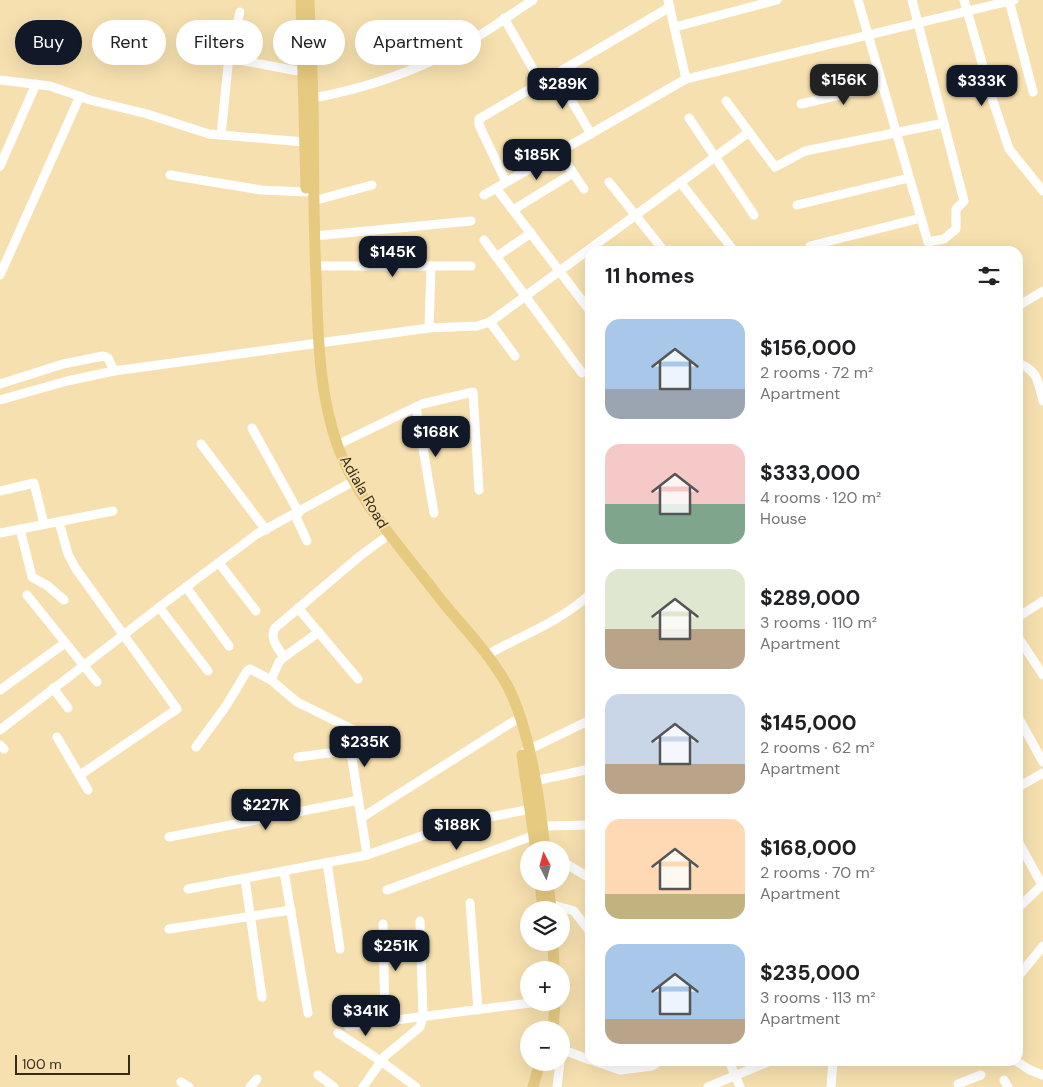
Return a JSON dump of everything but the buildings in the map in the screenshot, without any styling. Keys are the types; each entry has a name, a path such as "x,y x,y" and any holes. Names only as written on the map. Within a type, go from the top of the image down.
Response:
{"main road":[{"name":"Adiala Road","path":"300,0 305,142 314,236 314,377 324,426 332,451 383,539 481,657 508,702 525,752"},
{"name":"Adiala Road","path":"309,0 313,98 310,197 315,344 330,424 351,483 389,535 487,655 514,698 531,782 539,831 537,841"},
{"name":"Adiala Road","path":"531,782 531,808 542,841"},
{"path":"532,1087 537,1071"},
{"path":"540,1087 544,1071"}],"street":[{"path":"313,98 335,94 412,70 459,48 533,0"},
{"path":"735,0 737,11"},
{"path":"858,0 928,242 944,239 956,229 956,209 964,201 912,0"},
{"path":"964,0 1009,149 1043,191"},
{"path":"484,195 686,79 1010,0 1032,92"},
{"path":"675,27 772,1"},
{"path":"506,182 479,125 479,119 669,4 686,79"},
{"path":"238,20 240,12"},
{"path":"504,18 541,83"},
{"path":"263,64 303,72"},
{"path":"221,135 228,65"},
{"path":"556,74 591,134"},
{"path":"0,80 50,86 209,134 305,142"},
{"path":"0,166 36,84"},
{"path":"801,104 882,85"},
{"path":"0,275 80,96"},
{"path":"726,101 775,168 805,151 944,123"},
{"path":"689,118 754,215"},
{"path":"599,246 635,215 749,132"},
{"path":"559,152 584,189"},
{"path":"513,210 573,173"},
{"path":"170,175 310,197 372,185"},
{"path":"797,205 909,178"},
{"path":"609,182 660,246"},
{"path":"680,182 730,246"},
{"path":"496,188 585,304"},
{"path":"810,246 920,218"},
{"path":"314,236 471,221"},
{"path":"496,257 531,233"},
{"path":"484,240 582,373"},
{"path":"0,400 67,381 114,371 429,328 477,326 490,322 559,270 585,255"},
{"path":"315,266 471,266"},
{"path":"429,328 431,266"},
{"path":"1023,303 1043,291"},
{"path":"490,322 515,356"},
{"path":"0,384 63,364 103,356 108,358 114,371"},
{"path":"1023,366 1030,369 1036,376 1043,401"},
{"path":"337,445 416,407 473,392 479,490"},
{"path":"416,407 434,513"},
{"path":"252,428 297,514 307,541"},
{"path":"201,444 266,530"},
{"path":"0,491 34,483 44,524"},
{"path":"0,730 257,534 351,483"},
{"path":"0,533 113,512"},
{"path":"59,522 68,554 76,569 177,709 80,775"},
{"path":"20,529 32,577 48,586 64,600"},
{"path":"284,657 272,639 275,628 360,556 383,539"},
{"path":"219,563 256,611"},
{"path":"186,587 229,646"},
{"path":"27,595 97,682"},
{"path":"487,655 555,620 575,608 585,599"},
{"path":"1023,615 1042,604"},
{"path":"159,607 208,671"},
{"path":"298,608 358,679"},
{"path":"271,680 279,662 318,632"},
{"path":"0,690 65,643"},
{"path":"1023,645 1043,675"},
{"path":"196,747 250,669 271,680 297,702 362,734"},
{"path":"53,688 68,708"},
{"path":"362,818 514,721"},
{"path":"525,752 585,722"},
{"path":"1023,726 1043,762"},
{"path":"57,737 88,790"},
{"path":"298,757 345,751 349,754 352,759 367,855"},
{"path":"531,782 585,770"},
{"path":"1023,784 1043,773"},
{"path":"169,837 358,800"},
{"path":"188,889 367,855 459,823 531,808"},
{"path":"387,890 539,831 585,826"},
{"path":"1023,850 1042,885 1023,903"},
{"path":"327,862 340,950"},
{"path":"570,866 585,875"},
{"path":"284,871 308,1013"},
{"path":"245,879 262,997"},
{"path":"470,903 478,1010"},
{"path":"169,929 291,910"},
{"path":"570,911 574,911 585,925"},
{"path":"363,1087 381,1061 420,1027 423,1017 420,921"},
{"path":"383,924 385,1021"},
{"path":"1023,971 1043,946"},
{"path":"348,1026 520,1004"},
{"path":"338,1033 416,1087"},
{"path":"570,1054 585,1059"},
{"path":"608,1066 620,1070 652,1066"},
{"path":"731,1066 740,1087"},
{"path":"708,1087 758,1066"},
{"path":"831,1087 833,1066"},
{"path":"1023,1066 1043,1075"},
{"path":"557,1087 559,1071"},
{"path":"318,1075 334,1087"},
{"path":"960,1087 958,1084 981,1075"},
{"path":"250,1087 257,1079"},
{"path":"181,1082 189,1087"}]}
